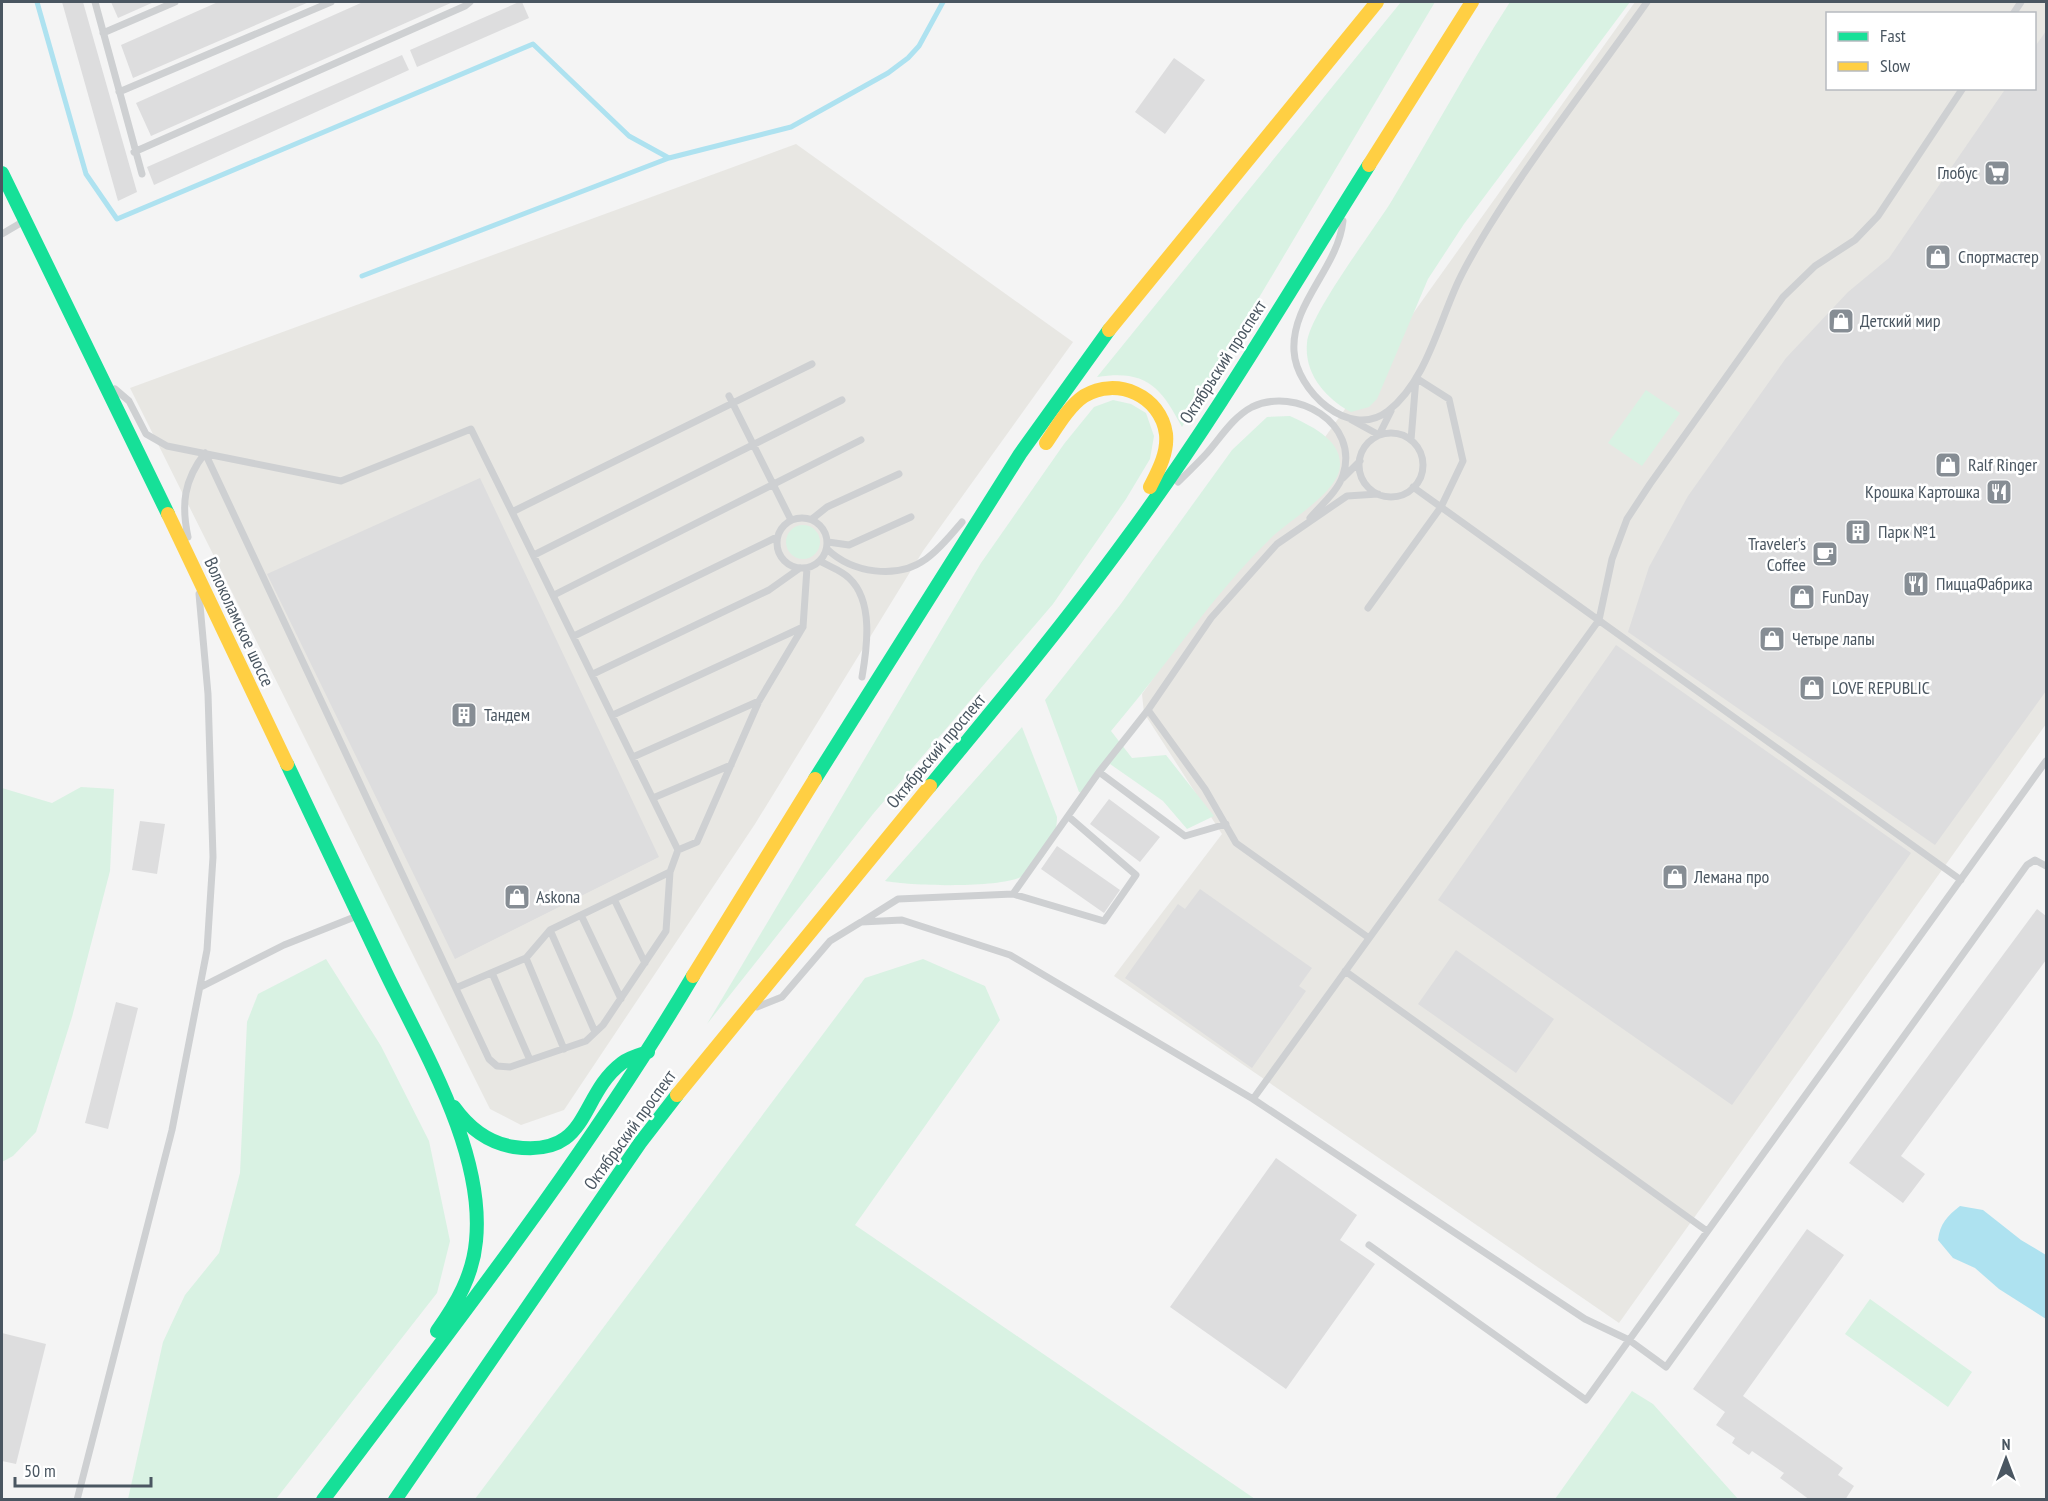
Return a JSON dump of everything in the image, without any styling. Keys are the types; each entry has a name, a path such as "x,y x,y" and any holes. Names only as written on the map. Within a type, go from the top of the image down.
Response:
{"main road":[{"name":"Октябрьский проспект","path":"323,1500 406,1392 648,1052 738,901 992,495 1102,339 1377,2"},
{"name":"Октябрьский проспект","path":"394,1500 640,1143 743,1012 1037,657 1128,537 1187,452 1472,2"},
{"name":"Волоколамское шоссе","path":"2,173 196,573 441,1088 464,1147 474,1183 476,1239 462,1292 423,1352 406,1392"},
{"path":"982,512 1023,473 1079,401 1102,388 1120,387 1137,392 1151,402 1161,416 1166,433 1163,458 1128,537"},
{"path":"836,747 851,695 862,677 962,522 992,495"},
{"name":"Волоколамское шоссе","path":"441,1088 462,1118 485,1137 513,1148 543,1149 568,1138 620,1064 648,1052"}],"lane":[{"path":"95,2 141,174"},
{"path":"103,33 174,2"},
{"path":"119,92 330,2"},
{"path":"134,152 470,2"},
{"path":"1304,524 1357,464 1365,446 1378,435 1394,406 1416,378 1459,279 1490,225 1647,2"},
{"path":"1253,1099 1599,620 1612,559 1627,519 1650,484 1783,297 1815,266 1855,240 1878,216 1962,90"},
{"path":"1013,894 1099,772 1148,710 1211,618 1277,544 1347,496 1399,495 1413,487 1421,475 1423,463 1418,448 1411,440 1395,433 1378,435 1332,410 1316,397 1300,375 1294,354 1297,326 1302,312 1341,235 1345,204"},
{"path":"2,234 24,221"},
{"path":"512,512 730,399 812,364"},
{"path":"102,378 129,401 146,434 167,446 205,453 341,481 471,429 678,850 670,872 666,932 621,999 596,1032 586,1041 510,1067 497,1066 489,1059 458,987 205,453"},
{"path":"1411,440 1416,378"},
{"path":"1368,608 1441,507 1463,461 1449,399 1416,378"},
{"path":"730,399 791,520"},
{"path":"534,555 752,443 842,400"},
{"path":"1128,537 1233,422 1261,404 1280,400 1298,403 1314,410 1340,433 1345,443 1346,454 1341,480"},
{"path":"1347,417 1371,419 1394,406"},
{"path":"554,595 774,486 861,440"},
{"path":"77,1500 172,1130 207,950 213,857 208,694 196,573 183,514 185,487 205,453"},
{"path":"1346,454 1357,464 1368,486 1378,494"},
{"path":"574,636 777,537 791,520 812,519 827,507 899,474"},
{"path":"1413,487 1961,880"},
{"path":"828,545 849,545 911,517"},
{"path":"812,519 823,528 828,545 837,559 854,568 906,568 926,559 962,522"},
{"path":"777,537 781,558 803,568"},
{"path":"593,674 769,590 803,568 820,561 828,545"},
{"path":"820,561 848,577 859,593 867,636 862,677"},
{"path":"678,850 697,842 759,701 803,627 803,568"},
{"path":"613,715 803,627"},
{"path":"633,757 759,701"},
{"path":"1148,710 1205,789 1236,843 1369,939"},
{"path":"1369,1245 1586,1400 2046,760"},
{"path":"653,798 731,765"},
{"path":"1099,772 1185,836 1226,824"},
{"path":"743,1012 782,997 830,941 898,899 1013,894 1104,921 1136,875 1068,817"},
{"path":"861,922 902,920 1010,955 1253,1099 1585,1318 1629,1340 1666,1367 2027,865 2035,860 2046,866"},
{"path":"458,987 526,958 550,930 670,872"},
{"path":"614,899 645,963"},
{"path":"201,987 284,945 358,915"},
{"path":"581,915 621,999"},
{"path":"550,930 596,1032"},
{"path":"526,958 564,1049"},
{"path":"1345,971 1707,1231"},
{"path":"492,973 530,1060"}],"shaded area":[{"path":"1635,2 2046,2 2046,724 1619,1323 1114,976 1222,834 1144,713 1142,694"},
{"path":"796,144 1073,342 923,551 755,824 564,1110 521,1125 490,1109 130,388"}],"green space":[{"path":"1401,2 1435,2 1182,427 1167,401 1150,384 1128,376 1097,377"},
{"path":"1510,2 1630,2 1464,224 1428,279 1377,399 1369,407 1351,412 1325,392 1313,374 1307,354 1310,330 1343,273 1391,202"},
{"path":"1646,390 1680,413 1642,466 1608,443"},
{"path":"1113,400 1131,404 1146,413 1154,436 1150,459 1126,499 1053,604 873,814 707,1024 981,563 1064,444 1094,407"},
{"path":"1290,416 1330,440 1339,456 1338,475 1322,496 1277,532 1247,562 1111,731 1132,758 1166,755 1214,816 1187,829 1163,801 1110,764 1086,794 1079,792 1045,700 1120,605 1232,450 1267,417"},
{"path":"803,525 815,530 820,542 815,554 803,559 791,554 786,542 791,530"},
{"path":"1022,727 1057,817 1052,842 1038,864 1025,875 998,883 936,885 885,881"},
{"path":"81,787 114,789 110,871 72,1017 36,1132 13,1156 2,1162 2,788 52,803"},
{"path":"326,959 381,1046 429,1141 450,1241 437,1293 276,1499 128,1499 163,1342 185,1295 219,1253 240,1173 247,1022 258,994"},
{"path":"923,959 985,986 1000,1020 855,1225 1255,1499 475,1499 865,978"},
{"path":"1870,1299 1972,1372 1948,1407 1845,1334"},
{"path":"1632,1391 1653,1404 1738,1499 1555,1499"}],"water":[{"path":"1960,1206 1983,1210 2021,1240 2046,1255 2046,1319 1999,1289 1975,1268 1953,1258 1938,1240 1940,1229 1945,1221"}],"building":[{"path":"62,2 83,2 137,192 118,201"},
{"path":"111,2 154,2 118,18"},
{"path":"218,2 309,2 133,78 121,45"},
{"path":"363,2 453,2 151,136 136,103"},
{"path":"522,2 529,18 417,67 410,50"},
{"name":"Парк №1","path":"2046,31 2046,691 1935,845 1628,632 1649,567 1688,496 1786,358 1848,292 1889,258 2005,90 2036,90 2036,45"},
{"path":"402,55 409,70 154,185 147,167"},
{"path":"1174,58 1205,80 1165,134 1135,112"},
{"name":"Тандем","path":"480,478 659,857 455,959 267,574"},
{"name":"Лемана про","path":"1616,645 1911,853 1732,1105 1438,900"},
{"path":"1109,799 1160,837 1140,862 1090,824"},
{"path":"140,821 165,824 157,874 132,870"},
{"path":"1057,846 1120,890 1104,913 1041,869"},
{"path":"1200,889 1312,968 1299,986 1306,991 1252,1068 1125,978 1178,904 1185,909"},
{"path":"2037,909 2046,916 2046,960 1901,1156 1925,1174 1903,1203 1849,1163"},
{"path":"1456,950 1554,1019 1516,1073 1418,1004"},
{"path":"116,1002 138,1008 108,1129 85,1123"},
{"path":"1276,1158 1357,1215 1340,1240 1375,1264 1286,1389 1170,1307"},
{"path":"1807,1229 1844,1255 1743,1396 1843,1468 1838,1475 1854,1486 1845,1500 1810,1500 1780,1478 1784,1473 1752,1451 1749,1455 1732,1443 1735,1438 1716,1425 1725,1412 1693,1389"},
{"path":"2,1333 46,1344 16,1464 2,1461"}],"waterway":[{"path":"37,2 86,174 117,219 533,44 629,136 669,158"},
{"path":"362,276 669,158 791,127 888,73 908,58 919,46 943,2"}],"traffic: fast":[{"path":"930,786 1055,632 1159,493 1221,401 1369,165"},
{"path":"2,173 168,514"},
{"path":"815,779 1020,454 1109,330"},
{"path":"287,764 433,1068 461,1137 471,1172 476,1207 474,1253 463,1288 437,1331"},
{"path":"323,1500 468,1308 562,1178 693,976"},
{"path":"454,1107 473,1128 496,1142 514,1147 539,1148 557,1143 570,1134 580,1122 608,1077 625,1061 648,1052"},
{"path":"395,1500 640,1143 677,1095"}],"traffic: slow":[{"path":"1109,330 1377,2"},
{"path":"1369,165 1472,2"},
{"path":"1046,443 1068,411 1084,396 1097,390 1110,388 1135,393 1156,409 1166,434 1164,455 1150,487"},
{"path":"168,514 287,764"},
{"path":"693,976 815,779"},
{"path":"677,1095 930,786"}],"place":[{"name":"Глобус","path":"1997,173"},
{"name":"Спортмастер","path":"1938,257"},
{"name":"Детский мир","path":"1841,321"},
{"name":"Ralf Ringer","path":"1948,465"},
{"name":"Крошка Картошка","path":"1999,492"},
{"name":"Парк №1","path":"1858,532"},
{"name":"Traveler's Coffee","path":"1825,554"},
{"name":"ПиццаФабрика","path":"1916,584"},
{"name":"FunDay","path":"1802,597"},
{"name":"Четыре лапы","path":"1772,639"},
{"name":"LOVE REPUBLIC","path":"1812,688"},
{"name":"Тандем","path":"464,715"},
{"name":"Лемана про","path":"1675,877"},
{"name":"Askona","path":"517,897"}]}
